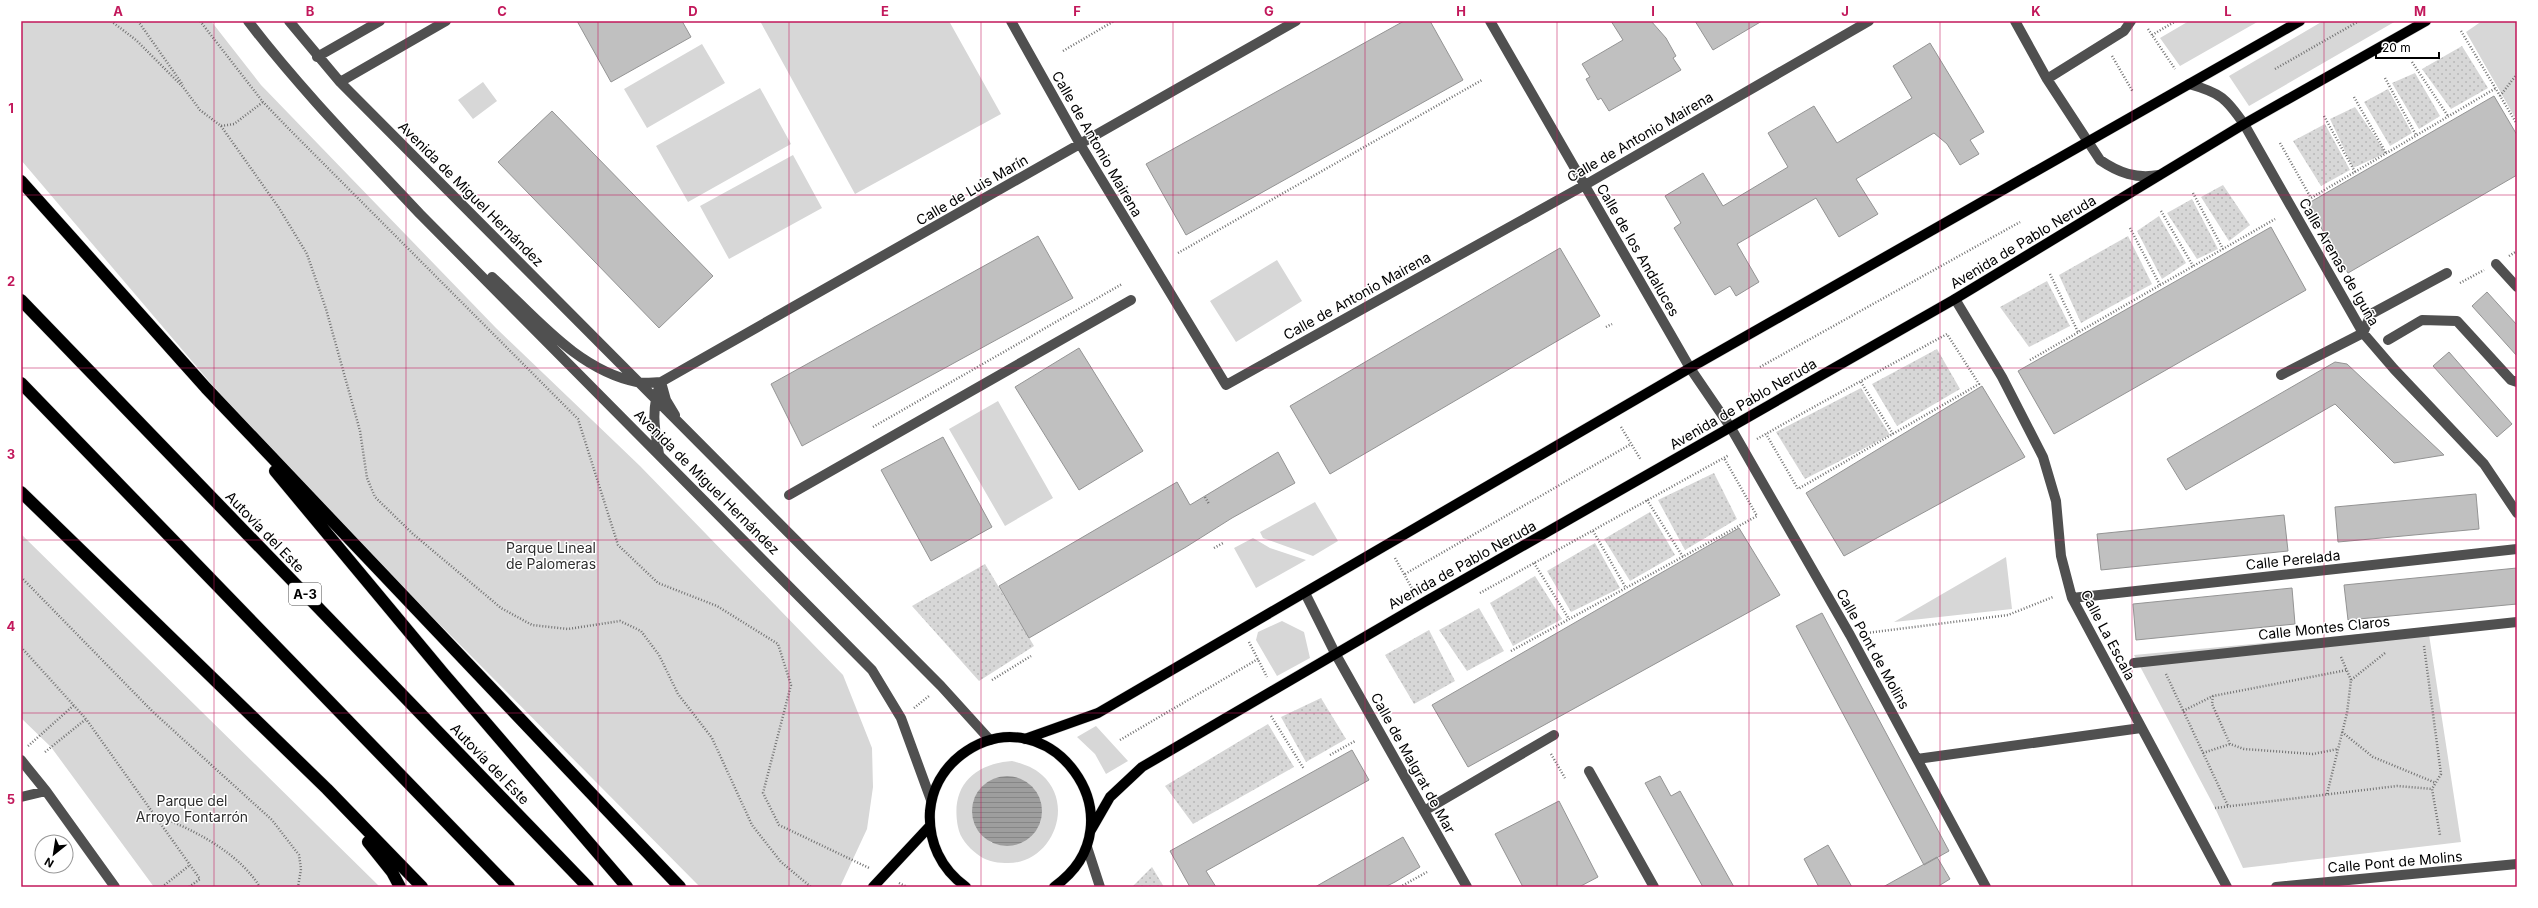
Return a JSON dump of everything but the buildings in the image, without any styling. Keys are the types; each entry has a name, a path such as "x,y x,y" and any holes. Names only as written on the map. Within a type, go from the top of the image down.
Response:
{"highway":[{"path":"21,181 206,388 680,887"},
{"name":"Autovía del Este","path":"21,300 588,887"},
{"path":"21,383 509,887"},
{"path":"206,388 444,674 627,887"},
{"path":"21,492 326,789 422,887"},
{"path":"326,789 392,872 400,887"}],"main road":[{"path":"1025,739 1098,712 1690,368 2300,21"},
{"name":"Avenida de Pablo Neruda","path":"1091,830 1110,797 1142,767 1335,653 1955,299 2244,124 2426,21"},
{"path":"966,887 947,870 935,850 929,826 931,800 939,780 952,762 970,748 990,740 1008,738 1025,739 1048,747 1072,767 1082,782 1090,805 1091,830 1086,847 1078,865 1054,887"},
{"path":"873,887 929,826"}],"street":[{"name":"Avenida de Miguel Hernández","path":"248,21 270,49 348,138 420,214 872,670 901,718 931,800"},
{"name":"Avenida de Miguel Hernández","path":"289,21 317,57 340,82 683,429 941,686 990,740"},
{"path":"317,57 380,21"},
{"path":"340,82 446,21"},
{"name":"Calle de Antonio Mairena","path":"1011,21 1080,144 1226,385 1585,185 1870,21"},
{"name":"Calle de Luis Marín","path":"661,382 1296,21"},
{"name":"Calle de los Andaluces","path":"1490,21 1690,368 1731,428"},
{"path":"2015,21 2086,143 2100,160 2123,173 2144,177 2161,175"},
{"path":"2047,78 2124,30 2131,21"},
{"name":"Calle Arenas de Iguña","path":"2189,84 2209,90 2227,99 2244,124 2363,333 2394,369 2484,464 2517,513"},
{"name":"Avenida de Miguel Hernández","path":"420,214 577,355 618,377 638,383"},
{"path":"2496,264 2517,287"},
{"path":"2281,375 2363,333 2371,314 2447,273"},
{"name":"Calle La Escala","path":"1955,299 2002,377 2043,457 2056,501 2061,556 2072,598 2227,887"},
{"path":"789,495 1131,300"},
{"path":"2388,340 2422,320 2457,321 2511,380 2517,382"},
{"path":"615,360 638,374 661,382"},
{"path":"638,383 661,382"},
{"path":"659,454 655,433 654,399 661,382"},
{"path":"661,382 666,400 683,429"},
{"name":"Calle Pont de Molins","path":"1731,428 1850,635 1986,887"},
{"name":"Calle Perelada","path":"2072,598 2517,549"},
{"name":"Calle de Malgrat de Mar","path":"1305,593 1335,653 1467,887"},
{"name":"Calle Montes Claros","path":"2134,663 2517,622"},
{"path":"1918,759 2141,728"},
{"path":"1424,811 1554,735"},
{"path":"21,760 46,791 115,887"},
{"path":"1589,771 1654,887"},
{"path":"21,797 46,791"},
{"path":"1086,847 1100,887"},
{"name":"Calle Pont de Molins","path":"2276,887 2517,864"}],"path":[{"path":"111,21 136,40 161,65 200,110 221,126 279,208 306,254 326,308 360,431 367,478 375,497 414,534 501,608 532,625 568,629 620,621 642,631 659,656 678,694 712,738 752,825 781,862 811,887"},
{"path":"138,21 200,110"},
{"path":"200,21 263,102 578,419 618,544 658,583 717,606 778,644 791,685 763,793 779,825 858,863"},
{"path":"1063,51 1114,21"},
{"path":"2152,35 2176,21"},
{"path":"2275,69 2358,21"},
{"path":"2148,29 2175,68"},
{"path":"2461,32 2517,124"},
{"path":"2112,56 2133,92"},
{"path":"2412,62 2448,116"},
{"path":"2500,96 2517,74"},
{"path":"2385,78 2416,135"},
{"path":"1178,253 1482,80"},
{"path":"2304,202 2496,88"},
{"path":"2354,97 2386,153"},
{"path":"221,126 234,124 263,102"},
{"path":"2324,116 2355,172"},
{"path":"2280,143 2312,198"},
{"path":"2193,193 2223,249"},
{"path":"2161,211 2193,266"},
{"path":"2030,360 2275,219"},
{"path":"1760,367 2020,222"},
{"path":"2130,228 2160,285"},
{"path":"2050,274 2078,332"},
{"path":"866,431 1122,284"},
{"path":"1606,327 1612,324"},
{"path":"1757,439 1766,434 1860,382 1947,334 1978,384 1798,488 1766,434"},
{"path":"1860,382 1893,434"},
{"path":"1620,424 1644,464"},
{"path":"1404,574 1631,444"},
{"path":"1480,593 1731,454"},
{"path":"1511,651 1757,516 1724,458"},
{"path":"1205,497 1209,504"},
{"path":"1648,500 1683,557"},
{"path":"1593,530 1626,588"},
{"path":"1214,548 1223,543"},
{"path":"1394,555 1416,596"},
{"path":"1534,563 1569,619"},
{"path":"21,576 153,712 272,820 299,855 302,869 298,887"},
{"path":"1862,633 2008,615 2053,597"},
{"path":"2423,632 2441,774 2432,789 2440,835"},
{"path":"1247,639 1269,681"},
{"path":"2327,794 2342,732 2351,680 2334,641"},
{"path":"21,647 86,719 200,879 189,887"},
{"path":"2418,649 2424,648"},
{"path":"2351,680 2385,653 2391,652"},
{"path":"992,680 1031,656"},
{"path":"1120,740 1258,659"},
{"path":"2159,660 2228,806"},
{"path":"2183,711 2213,696 2347,670"},
{"path":"914,708 932,694"},
{"path":"2213,696 2212,704 2230,744"},
{"path":"26,748 74,705"},
{"path":"1271,716 1304,769"},
{"path":"45,752 86,719"},
{"path":"2342,732 2373,757 2436,783"},
{"path":"1330,755 1355,741"},
{"path":"1543,742 1565,778"},
{"path":"2203,753 2230,744 2244,749 2313,754 2338,748"},
{"path":"2215,808 2397,786 2432,789"},
{"path":"154,815 179,824 237,860 260,887"},
{"path":"162,887 190,865"},
{"path":"1400,887 1427,872"}],"green space":[{"name":"Parque Lineal de Palomeras","path":"21,21 211,21 261,85 496,328 640,466 843,675 872,748 873,787 867,829 840,887 700,887 270,453 21,160"},
{"path":"760,21 949,21 1001,114 855,194"},
{"path":"2189,21 2259,21 2180,66 2160,38"},
{"path":"2323,21 2396,21 2249,106 2229,76"},
{"path":"2482,21 2517,21 2517,121 2466,32"},
{"path":"702,44 725,83 647,128 624,89"},
{"path":"2462,46 2488,88 2451,109 2422,69"},
{"path":"2415,73 2440,116 2419,129 2392,83"},
{"path":"483,82 497,101 473,119 458,100"},
{"path":"760,88 791,144 688,202 656,146"},
{"path":"2388,89 2412,133 2390,146 2364,102"},
{"path":"2355,107 2386,153 2353,168 2330,119"},
{"path":"2325,124 2350,170 2321,186 2293,141"},
{"path":"793,155 822,208 729,259 700,206"},
{"path":"2223,185 2250,225 2229,241 2201,197"},
{"path":"2192,199 2218,249 2197,259 2167,213"},
{"path":"2159,216 2186,263 2162,279 2137,231"},
{"path":"2128,236 2152,284 2081,323 2059,275"},
{"path":"1277,260 1302,301 1236,342 1210,301"},
{"path":"2047,281 2070,326 2029,347 2000,307"},
{"path":"1937,349 1960,389 1897,426 1872,384"},
{"path":"1861,388 1890,435 1805,479 1776,432"},
{"path":"998,401 1053,498 1005,526 949,429"},
{"path":"1714,473 1737,519 1685,550 1658,500"},
{"path":"1315,502 1338,541 1313,556 1263,538 1260,532"},
{"path":"1650,512 1675,555 1630,581 1604,539"},
{"name":"Parque del Arroyo Fontarrón","path":"21,534 380,887 154,887 51,747 21,718"},
{"path":"1253,538 1270,548 1306,560 1256,588 1234,548"},
{"path":"1595,543 1620,588 1571,612 1547,571"},
{"path":"2006,557 2012,609 1894,622"},
{"path":"985,564 1034,646 979,681 912,606"},
{"path":"1535,576 1562,619 1513,646 1490,603"},
{"path":"1479,608 1504,651 1467,671 1439,630"},
{"path":"1282,621 1304,632 1310,658 1277,676 1256,640 1258,632"},
{"path":"2428,628 2461,842 2243,868 2215,808 2134,655"},
{"path":"1429,630 1455,681 1414,704 1385,655"},
{"path":"1321,698 1346,739 1306,762 1281,717"},
{"path":"1268,724 1294,767 1193,824 1165,786"},
{"path":"1096,726 1128,761 1106,774 1095,754 1077,737"},
{"path":"1012,761 1035,770 1042,775 1052,788 1057,802 1058,817 1054,832 1046,845 1035,855 1021,861 1001,863 983,858 965,842 958,827 956,813 961,789 967,780 976,773 986,767","holes":["1006,777 992,843 979,829 977,820 979,795 987,783"]},
{"path":"1152,867 1164,887 1132,887"}],"shaded area":[{"path":"1007,776 1026,782 1036,792 1042,811 1036,830 1026,840 1007,846 988,840 978,830 972,811 978,792 988,782"}]}
